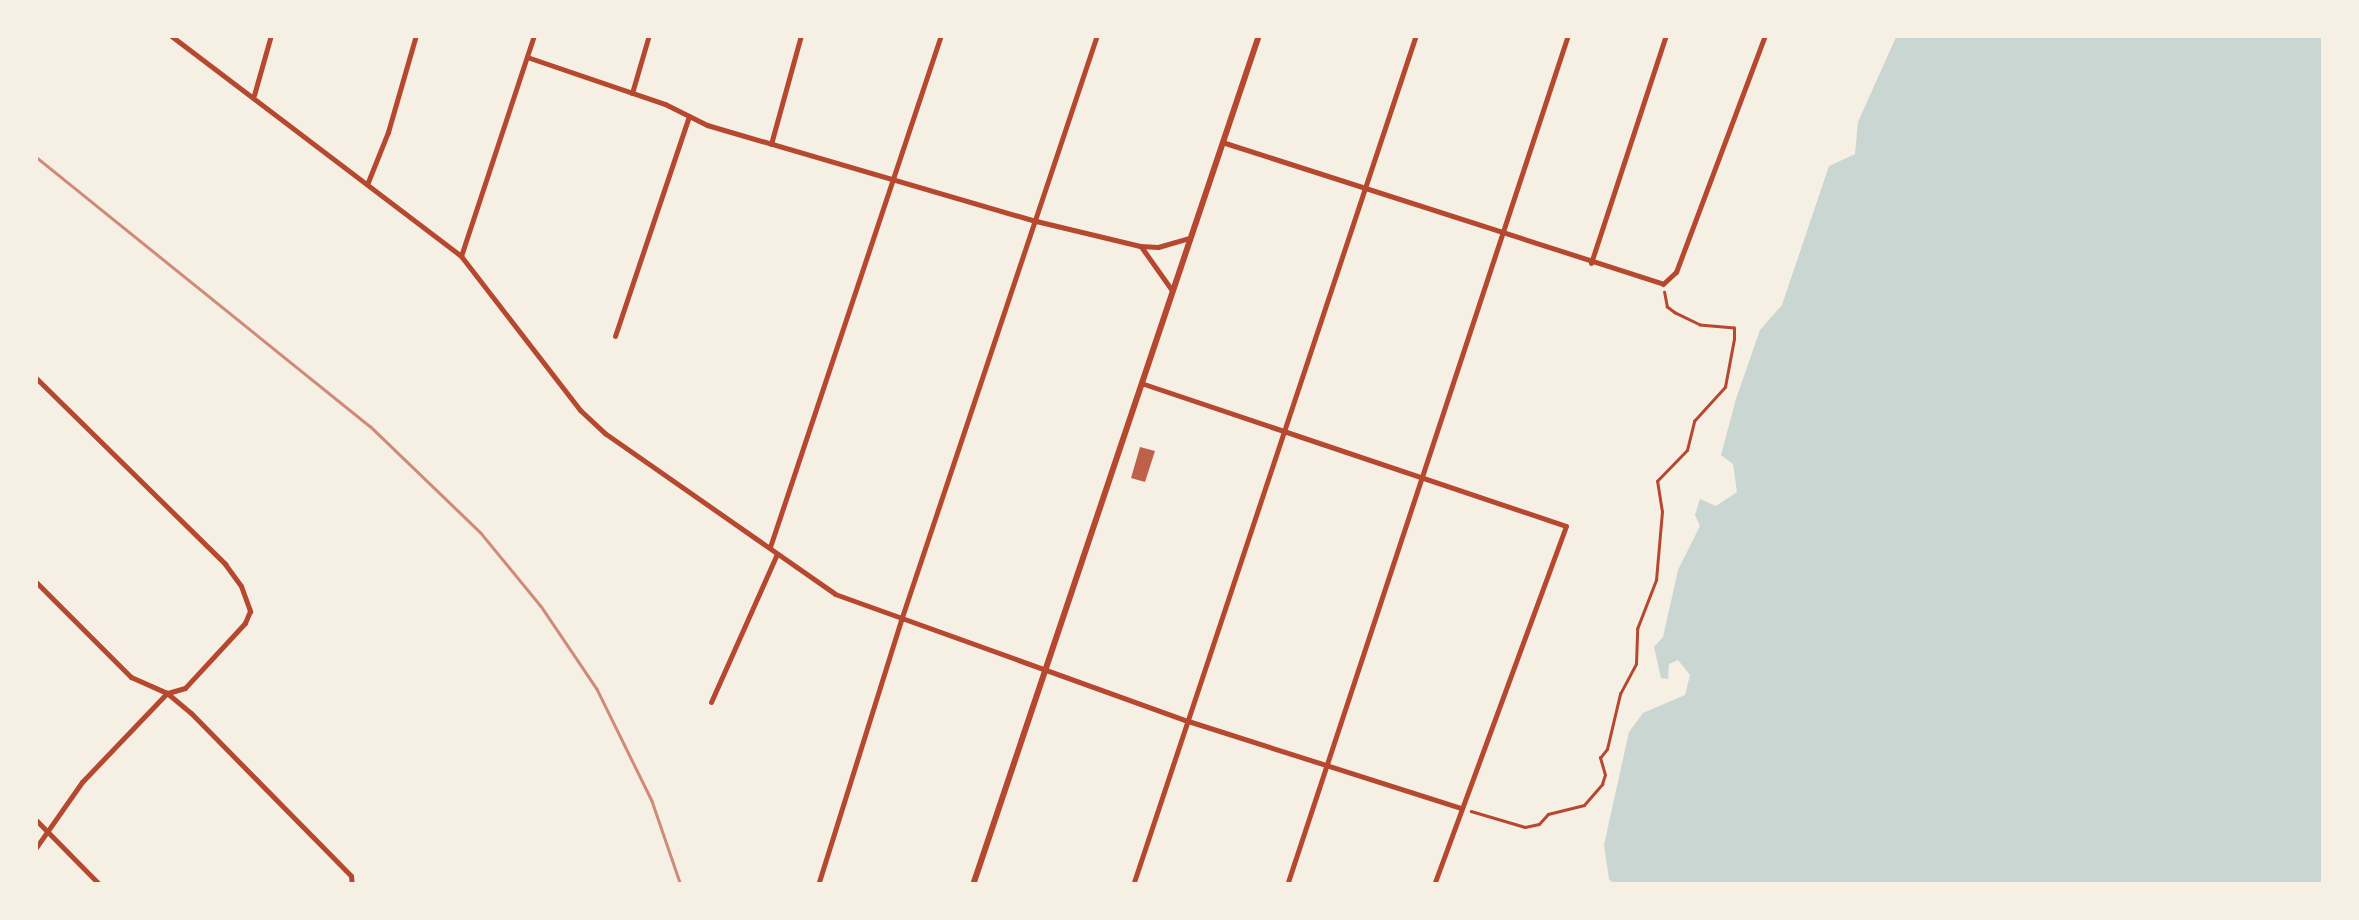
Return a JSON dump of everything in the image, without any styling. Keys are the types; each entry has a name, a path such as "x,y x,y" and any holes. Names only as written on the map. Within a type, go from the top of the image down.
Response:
{"street":[{"path":"170,35 254,95 461,256 589,418 835,594 1188,721 1460,808"},
{"path":"254,95 271,35"},
{"path":"368,182 388,132 416,35"},
{"path":"461,256 534,35"},
{"path":"632,92 649,35"},
{"path":"771,144 802,35"},
{"path":"770,547 941,35"},
{"path":"818,885 901,620 1097,35"},
{"path":"973,885 1170,289 1259,35"},
{"path":"1133,885 1416,35"},
{"path":"1287,885 1568,35"},
{"path":"1592,264 1666,35"},
{"path":"1222,142 1663,284 1676,272 1766,35"},
{"path":"527,57 771,144 1036,220 1140,246 1158,247 1189,238"},
{"path":"615,336 689,116"},
{"path":"1140,246 1170,289"},
{"path":"35,377 225,564 250,611 246,623 185,688 167,693 82,782 35,849"},
{"path":"1142,382 1282,432 1561,522 1566,531 1434,885"},
{"path":"711,702 777,553"},
{"path":"35,581 131,677 167,693 352,876 352,885"},
{"path":"35,819 100,885"}],"path":[{"path":"1460,808 1524,827 1539,824 1548,814 1584,805 1602,784 1605,774 1600,758 1607,749 1620,694 1636,664 1637,630 1656,580 1662,512 1658,481 1688,450 1694,421 1724,387 1734,340 1734,328 1700,325 1674,313 1667,307 1663,284"}],"shaded area":[{"path":"1897,35 2324,35 2324,885 1615,885 1609,879 1604,845 1629,732 1643,713 1685,695 1690,675 1678,660 1669,664 1668,679 1661,678 1654,647 1663,637 1678,570 1700,526 1695,515 1700,499 1716,506 1737,492 1733,464 1721,455 1760,330 1782,305 1829,166 1855,154 1858,122"}],"building":[{"path":"1140,447 1155,451 1145,482 1131,478"}],"railway":[{"path":"35,156 370,426 481,533 541,606 597,689 652,801 681,885"}]}
